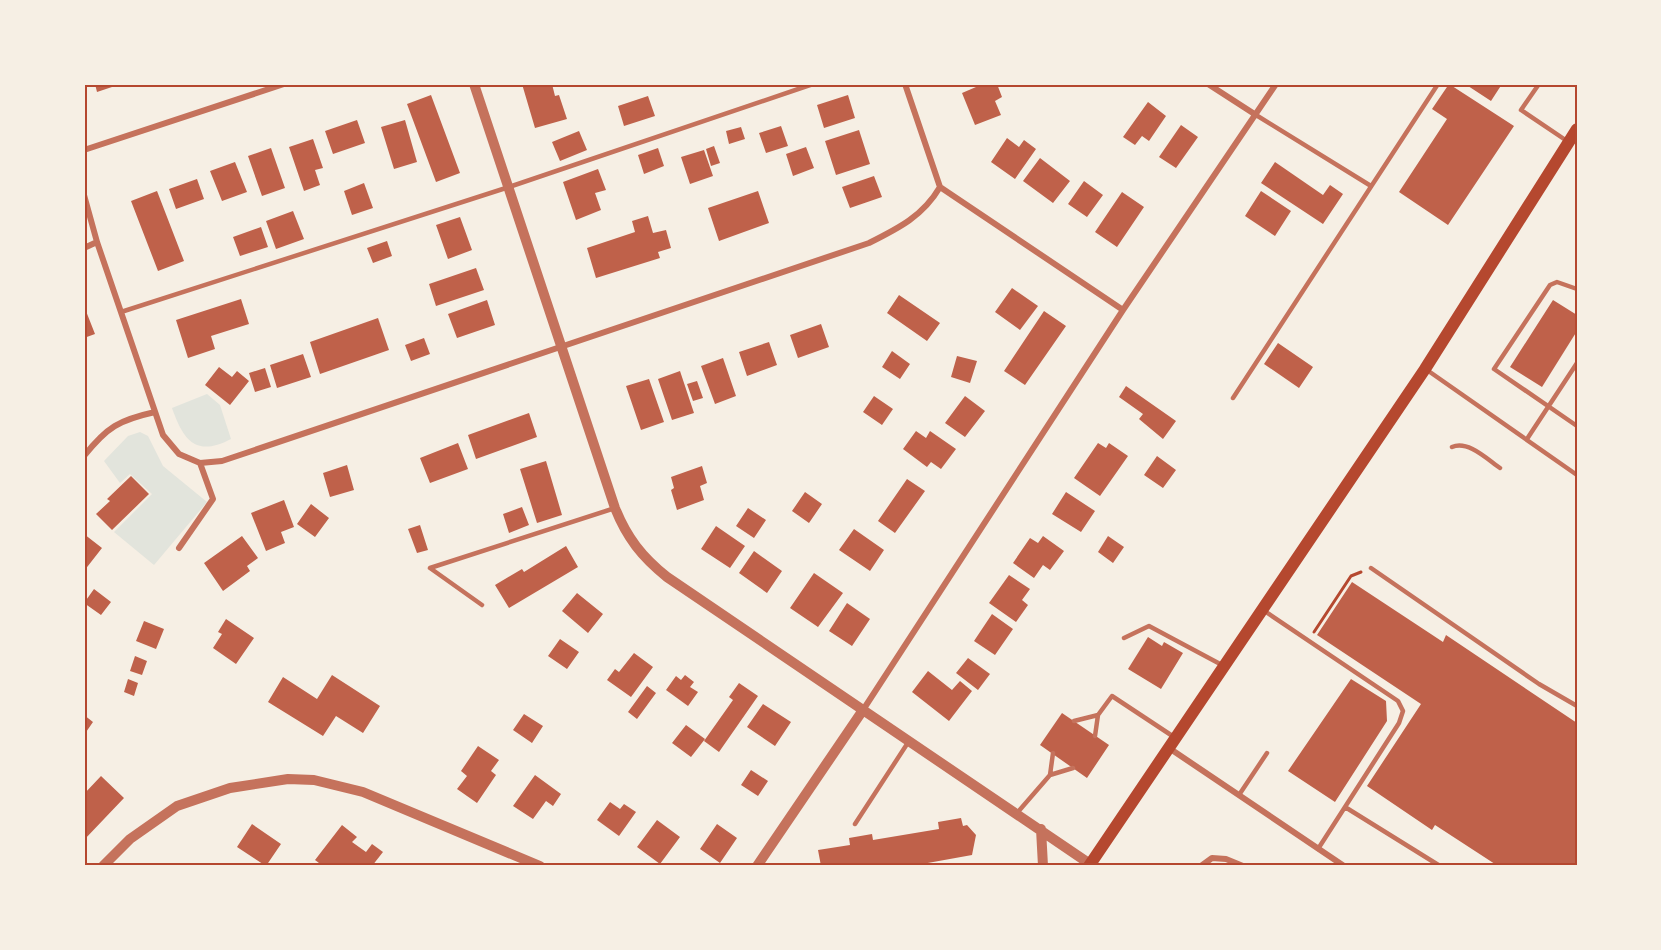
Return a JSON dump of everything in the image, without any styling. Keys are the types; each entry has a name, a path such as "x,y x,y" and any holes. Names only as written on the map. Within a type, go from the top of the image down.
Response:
{"main road":[{"path":"1090,865 1425,369 1577,129"}],"street":[{"path":"84,150 284,84"},
{"path":"474,84 615,508 628,538 651,564 1041,829 1090,865"},
{"path":"905,84 940,187 1123,310"},
{"path":"1208,84 1256,115"},
{"path":"757,866 863,710 1123,310 1276,84"},
{"path":"84,195 97,242 163,435 179,454 200,463 222,462 869,243 913,219 929,206 940,187"},
{"path":"84,248 97,242"},
{"path":"84,456 96,440 120,421 155,412"},
{"path":"179,548 213,499 200,463"},
{"path":"1173,743 1239,795 1344,866"},
{"path":"103,866 130,839 177,806 230,788 288,779 314,780 363,792 537,865"},
{"path":"1041,829 1043,866"},
{"path":"1201,866 1212,858 1243,866"}],"lane":[{"path":"121,312 509,187 813,84"},
{"path":"1233,398 1438,84"},
{"path":"1539,84 1521,110 1569,142"},
{"path":"1256,115 1371,186"},
{"path":"1577,289 1557,282 1550,285 1494,369 1577,426"},
{"path":"1527,439 1577,363"},
{"path":"1425,369 1577,475"},
{"path":"1452,447 1460,445 1468,447 1500,468"},
{"path":"482,605 430,568 615,508"},
{"path":"1371,568 1539,684 1577,706"},
{"path":"1263,609 1398,701 1403,711 1399,723 1318,849"},
{"path":"1124,638 1149,626 1225,666"},
{"path":"1095,736 1098,715 1112,696 1173,743"},
{"path":"1074,722 1098,715"},
{"path":"855,824 909,741"},
{"path":"1050,775 1053,753"},
{"path":"1239,795 1267,753"},
{"path":"1017,813 1050,775 1073,768"},
{"path":"1345,807 1440,866"}],"path":[{"path":"1308,640 1351,576 1371,568"}],"shaded area":[{"path":"207,394 220,405 231,439 208,447 199,446 186,436 172,408"},
{"path":"140,432 148,436 163,466 207,502 154,565 114,532 152,494 130,474 120,483 104,461 128,436"}],"building":[{"path":"95,84 121,84 97,92"},
{"path":"522,84 552,84 555,96 559,95 567,119 535,128"},
{"path":"983,84 997,84 1002,97 995,101 1001,115 975,125 962,93"},
{"path":"1449,84 1514,126 1448,225 1399,192 1447,119 1432,109"},
{"path":"1465,84 1502,84 1491,101"},
{"path":"431,95 460,173 436,182 407,104"},
{"path":"848,95 855,118 824,128 817,105"},
{"path":"648,96 655,116 624,126 618,106"},
{"path":"1148,102 1166,116 1149,141 1142,136 1135,145 1123,137"},
{"path":"357,120 365,143 333,154 325,131"},
{"path":"405,120 417,162 394,169 381,127"},
{"path":"1181,125 1198,137 1176,168 1159,157"},
{"path":"781,126 788,146 766,153 759,133"},
{"path":"741,127 745,139 729,144 726,131"},
{"path":"859,130 870,164 836,175 825,141"},
{"path":"579,131 587,150 560,161 552,142"},
{"path":"1007,138 1019,147 1024,140 1036,149 1015,179 991,162"},
{"path":"313,139 323,168 315,170 320,185 304,191 289,147"},
{"path":"714,146 720,163 711,166 706,149"},
{"path":"806,147 814,168 793,176 786,154"},
{"path":"271,148 285,188 262,196 248,156"},
{"path":"658,148 664,166 644,174 638,155"},
{"path":"704,150 713,176 690,184 681,157"},
{"path":"1040,158 1070,181 1053,203 1023,181"},
{"path":"235,162 247,192 222,201 210,171"},
{"path":"1275,162 1323,195 1330,185 1343,194 1323,224 1261,183"},
{"path":"598,169 606,190 595,193 601,210 576,220 563,182"},
{"path":"874,176 882,197 850,208 842,187"},
{"path":"197,179 204,199 176,209 169,189"},
{"path":"1084,181 1103,195 1087,217 1068,204"},
{"path":"364,183 373,208 352,215 344,191"},
{"path":"157,191 184,261 158,271 131,201"},
{"path":"758,191 769,223 719,241 708,208"},
{"path":"1261,191 1291,211 1275,236 1245,216"},
{"path":"1122,192 1144,207 1117,247 1095,232"},
{"path":"293,211 304,239 276,249 266,221"},
{"path":"648,216 653,233 666,230 671,248 658,252 660,258 596,278 587,248 635,232 632,221"},
{"path":"460,217 472,250 448,259 436,225"},
{"path":"261,227 268,247 240,256 233,237"},
{"path":"387,241 392,256 373,263 367,248"},
{"path":"476,268 484,290 436,306 429,284"},
{"path":"1012,288 1038,306 1020,330 995,312"},
{"path":"899,295 940,323 927,341 887,313"},
{"path":"241,299 249,324 211,336 215,349 188,358 176,320"},
{"path":"487,300 495,325 457,338 448,314"},
{"path":"1553,300 1577,315 1577,331 1542,387 1510,367"},
{"path":"84,306 95,334 84,338"},
{"path":"1044,311 1066,326 1025,385 1004,371"},
{"path":"378,318 389,350 320,374 310,342"},
{"path":"821,324 829,347 798,358 790,335"},
{"path":"424,338 430,354 411,361 405,345"},
{"path":"769,342 777,365 747,376 739,352"},
{"path":"1278,343 1313,367 1299,388 1264,364"},
{"path":"892,351 910,364 900,379 882,367"},
{"path":"303,354 311,377 277,388 270,365"},
{"path":"957,356 977,361 970,383 951,377"},
{"path":"723,358 736,396 715,404 701,366"},
{"path":"219,367 232,377 237,371 249,381 230,405 205,385"},
{"path":"265,368 271,387 255,392 249,373"},
{"path":"680,371 694,413 672,420 658,379"},
{"path":"649,379 664,422 641,430 626,386"},
{"path":"697,381 703,398 693,401 687,384"},
{"path":"1126,386 1176,421 1163,439 1139,419 1143,414 1119,397"},
{"path":"874,396 893,409 882,425 863,412"},
{"path":"965,396 985,411 965,437 945,423"},
{"path":"529,413 537,437 476,459 468,435"},
{"path":"916,431 926,438 930,431 956,449 941,469 931,462 927,467 903,449"},
{"path":"458,443 468,469 430,483 420,458"},
{"path":"1098,443 1106,448 1109,443 1128,456 1100,496 1074,478"},
{"path":"1157,456 1176,470 1163,488 1144,475"},
{"path":"546,461 562,515 537,523 520,469"},
{"path":"347,465 354,490 330,497 323,473"},
{"path":"702,466 707,483 700,486 704,500 677,510 671,490 674,488 671,477"},
{"path":"131,476 149,494 112,530 96,514 110,501 107,499"},
{"path":"907,479 925,491 895,533 878,521"},
{"path":"805,492 822,504 809,523 792,511"},
{"path":"1066,492 1095,511 1081,532 1052,514"},
{"path":"284,500 294,527 281,532 285,543 266,551 251,513"},
{"path":"311,504 329,518 315,537 297,524"},
{"path":"522,507 529,525 509,533 503,514"},
{"path":"748,508 766,520 754,538 736,526"},
{"path":"420,525 428,550 417,553 408,529"},
{"path":"716,526 745,546 730,568 701,549"},
{"path":"854,529 884,550 870,571 839,550"},
{"path":"84,534 102,548 84,571"},
{"path":"242,536 258,558 247,566 250,571 223,591 204,563"},
{"path":"1043,536 1064,551 1050,570 1043,565 1034,578 1013,563 1030,538 1038,543"},
{"path":"1108,536 1124,547 1113,563 1098,552"},
{"path":"566,546 578,567 509,608 495,585 522,569 524,572"},
{"path":"754,551 782,571 767,593 739,573"},
{"path":"814,573 843,593 818,627 790,608"},
{"path":"1009,575 1030,589 1022,600 1028,605 1016,622 989,603"},
{"path":"1352,582 1443,642 1446,635 1577,723 1577,866 1498,866 1435,825 1432,830 1367,786 1421,704 1317,635"},
{"path":"94,589 111,602 101,615 84,603"},
{"path":"577,593 603,614 588,633 562,611"},
{"path":"847,603 870,619 852,646 829,631"},
{"path":"992,614 1013,629 995,655 974,641"},
{"path":"226,619 254,638 236,664 213,648 222,634 218,632"},
{"path":"144,621 164,629 156,649 136,641"},
{"path":"1148,637 1162,646 1164,642 1183,653 1161,689 1128,669"},
{"path":"560,639 579,652 567,669 548,656"},
{"path":"634,653 653,667 631,697 607,680 615,669 619,672"},
{"path":"135,656 147,661 142,675 130,671"},
{"path":"968,658 990,674 978,690 956,673"},
{"path":"928,671 952,690 960,681 972,691 949,721 912,692"},
{"path":"332,675 380,706 363,733 336,716 323,736 268,702 283,677 317,699"},
{"path":"685,675 694,682 690,687 698,692 688,706 666,690 676,676 681,680"},
{"path":"128,679 138,683 134,696 124,692"},
{"path":"1351,679 1386,701 1387,721 1335,802 1288,771"},
{"path":"739,683 758,696 719,752 704,741 733,700 729,697"},
{"path":"647,686 656,693 637,719 628,712"},
{"path":"763,704 791,722 775,746 747,727"},
{"path":"1062,713 1109,745 1087,778 1040,745"},
{"path":"524,714 543,726 532,743 513,730"},
{"path":"84,715 93,722 84,735"},
{"path":"686,725 705,739 691,757 672,743"},
{"path":"478,746 499,760 491,771 496,775 477,803 457,789 467,776 461,771"},
{"path":"751,770 768,781 758,796 741,785"},
{"path":"535,775 561,794 553,806 546,801 533,819 513,806"},
{"path":"101,776 124,798 84,840 84,794"},
{"path":"610,802 620,809 624,804 636,812 619,836 597,820"},
{"path":"961,818 963,826 967,825 976,835 972,855 911,866 821,866 818,850 850,845 849,838 872,834 873,840 939,829 938,822"},
{"path":"657,820 680,837 660,864 637,847"},
{"path":"252,824 281,844 266,866 237,847"},
{"path":"717,824 737,838 720,863 700,849"},
{"path":"342,825 357,837 352,842 366,852 372,844 383,852 372,866 323,866 315,860"}]}
